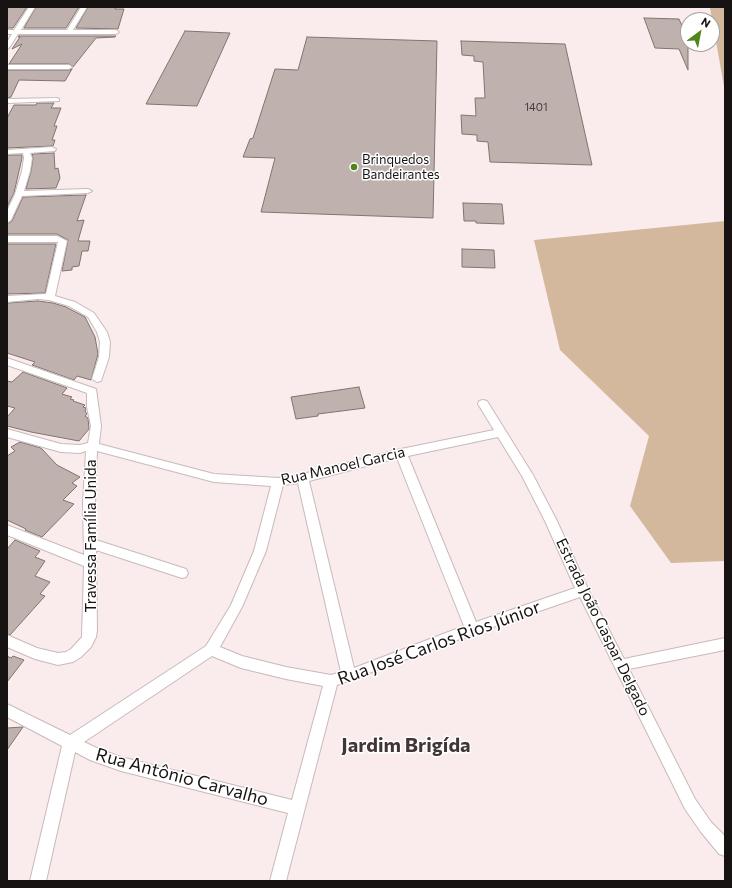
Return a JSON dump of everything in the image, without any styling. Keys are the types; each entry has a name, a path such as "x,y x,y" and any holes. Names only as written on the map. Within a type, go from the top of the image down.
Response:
{"street":[{"path":"7,47 32,7"},
{"path":"69,32 84,7"},
{"path":"7,32 116,32"},
{"path":"7,67 69,67"},
{"path":"7,101 57,100"},
{"path":"7,152 52,149"},
{"path":"7,220 19,194 26,171 28,158 26,151"},
{"path":"19,194 88,191"},
{"path":"7,239 57,239 63,241 50,297"},
{"path":"7,299 38,296 50,297 72,304 91,315 98,323 104,336 105,349 101,369 97,379"},
{"name":"Travessa Família Unida","path":"7,641 35,653 58,659 68,658 76,653 86,643 90,630 88,503 92,446 96,434 92,407 92,391 8,363"},
{"name":"Estrada João Gaspar Delgado","path":"483,404 501,432 547,514 583,591 690,804 706,827 725,848"},
{"name":"Rua Manoel Garcia","path":"92,446 214,478 278,482 303,478 402,453 501,432"},
{"path":"7,433 61,448 80,449 92,446"},
{"path":"402,453 472,629"},
{"path":"303,478 349,676"},
{"path":"38,881 70,743 211,650 236,607 260,551 278,482"},
{"path":"7,530 90,563"},
{"path":"89,543 182,573"},
{"name":"Rua José Carlos Rios Júnior","path":"278,881 296,808 331,681 349,676 472,629 583,591"},
{"path":"621,665 725,644"},
{"path":"211,650 240,662 286,673 331,681"},
{"name":"Rua Antônio Carvalho","path":"9,712 95,755 121,764 296,808"}],"shaded area":[{"path":"709,7 725,7 725,92 718,52 720,52 720,12 711,12"},
{"path":"725,221 725,561 671,563 630,506 649,436 560,350 534,240"}],"building":[{"path":"7,7 27,7 13,28 7,28"},
{"path":"36,7 79,7 66,28 24,28"},
{"path":"88,7 116,7 115,9 124,9 118,29 76,28"},
{"path":"644,18 679,19 680,51 679,49 655,48"},
{"path":"185,31 230,33 197,106 146,104"},
{"path":"116,36 96,38 73,67 69,64 9,64 22,44 12,49 20,37 18,37"},
{"name":"Brinquedos Bandeirantes","path":"307,37 437,41 433,218 261,212 275,158 243,157 250,139 253,138 275,69 298,70"},
{"path":"461,41 565,44 592,165 490,162 488,142 477,141 477,135 462,134 461,115 476,116 475,98 485,98 483,62 474,61 474,56 462,55"},
{"path":"680,52 688,52 688,70"},
{"path":"72,69 65,81 19,80 11,97 7,98 7,70"},
{"path":"37,103 54,103 51,108 61,108 54,126 57,126 52,140 55,140 53,146 7,148 7,118 14,105 36,105"},
{"path":"54,153 55,169 58,168 60,178 56,188 26,189 31,171 33,158 32,154"},
{"path":"7,155 22,155 14,193 7,207"},
{"path":"86,195 77,221 84,220 78,241 90,241 88,251 82,251 79,266 72,267 72,270 62,271 68,240 57,234 7,234 7,224 12,221 23,197"},
{"path":"463,203 502,204 504,224 464,221"},
{"path":"7,244 56,244 45,293 7,294"},
{"path":"462,249 494,250 495,268 462,267"},
{"path":"38,301 66,307 85,317 95,337 98,354 91,380 77,376 74,380 32,365 35,362 7,353 7,303"},
{"path":"23,372 67,388 62,394 72,397 70,399 74,400 73,401 85,405 83,407 86,408 85,411 87,414 85,416 88,418 89,429 79,441 7,426 7,417 15,408 7,406 7,381 12,382"},
{"path":"359,387 365,408 318,414 318,416 296,419 291,397"},
{"path":"20,442 41,448 57,465 80,477 72,483 77,486 63,500 74,504 42,537 7,520 7,456 15,451 11,447"},
{"path":"15,540 40,551 35,557 45,561 35,576 50,582 40,594 45,596 10,635 7,634 7,549"},
{"path":"7,656 11,658 13,656 24,660 7,682"},
{"path":"23,727 7,750 7,728"}],"place":[{"name":"Brinquedos Bandeirantes","path":"354,167"}],"district":[{"name":"Jardim Brigída","path":"406,745"}]}
